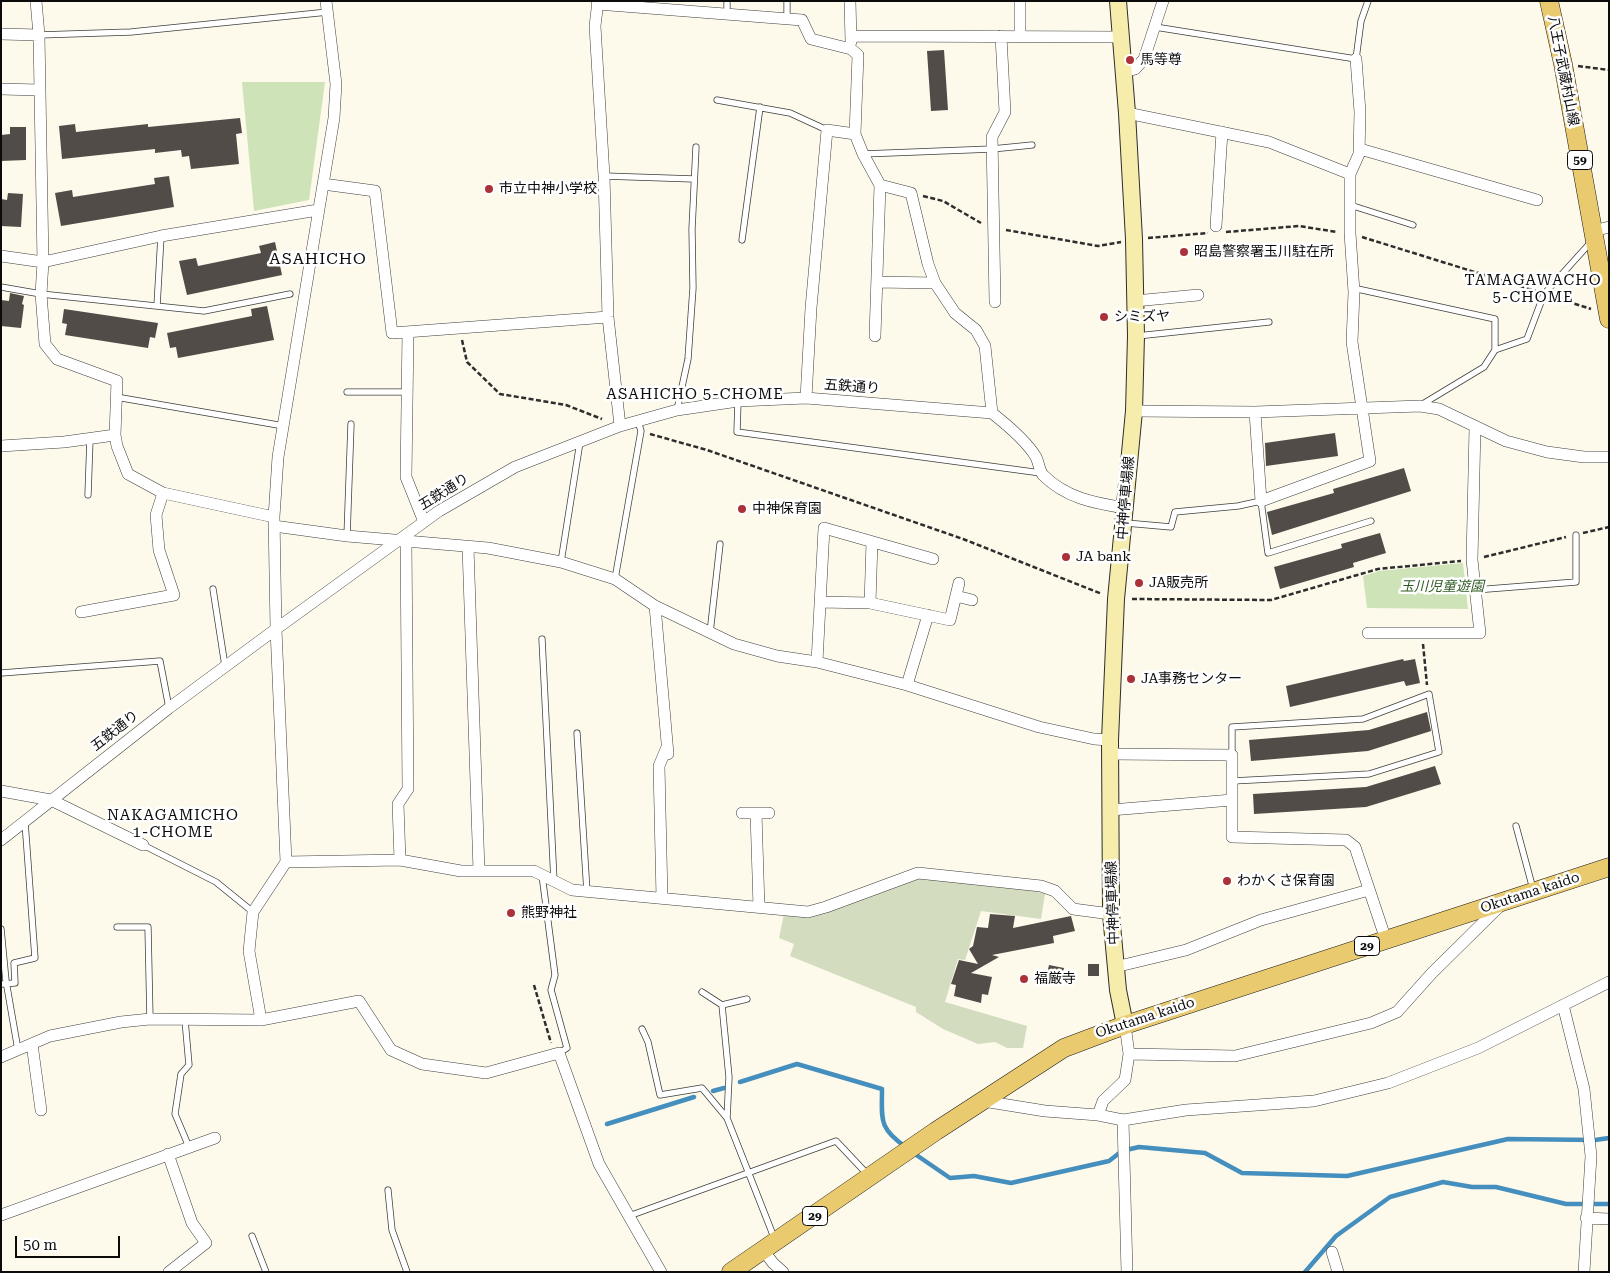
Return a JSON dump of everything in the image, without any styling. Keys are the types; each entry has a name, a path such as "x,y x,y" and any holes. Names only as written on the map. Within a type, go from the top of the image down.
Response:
{"main road":[{"name":"中神停車場線","path":"1118,1 1134,239 1136,336 1134,411 1116,599 1110,747 1111,914 1116,967 1125,1025"},
{"name":"八王子武蔵村山線","path":"1550,1 1602,229 1608,316"},
{"name":"Okutama kaido","path":"731,1272 936,1131 1064,1048 1125,1025 1609,867"}],"street":[{"path":"36,1 43,262 41,294 46,344 57,359 117,381 115,435 117,446 128,474 163,493 274,522 347,536 488,548 561,562 615,579 655,606 734,644 777,656 817,662 907,685 1039,727 1094,739 1110,747 1232,755 1232,838 1346,840 1355,847 1386,940"},
{"path":"850,1 851,49"},
{"path":"1020,1 1020,36"},
{"path":"1124,72 1135,69 1144,60 1163,1"},
{"path":"620,426 608,317 604,176 595,26 597,3 667,5 802,20 812,40 851,49 858,55 855,134 863,154 880,185 875,336"},
{"path":"261,1020 249,950 253,912 286,862 276,630 274,522 278,457 334,118 336,84 327,7"},
{"path":"1,34 38,35"},
{"path":"851,36 1121,37"},
{"path":"995,302 992,137 1005,112 1001,36"},
{"path":"1254,412 1261,500 1370,460 1352,342 1353,288 1350,233 1350,174 1360,149 1360,112 1356,59"},
{"path":"1,89 39,90"},
{"path":"1127,113 1269,142 1350,174"},
{"path":"806,398 811,308 827,130 855,134"},
{"path":"1217,230 1222,132"},
{"path":"1360,149 1537,200"},
{"path":"323,184 375,190 392,333 608,317"},
{"path":"880,185 912,193 928,264 935,283 955,313 976,330 985,346 992,413 1011,429 1036,457 1041,473 1062,491 1124,515"},
{"path":"1,256 43,262 161,236 318,210"},
{"path":"877,282 935,283"},
{"path":"1135,301 1198,295"},
{"path":"408,332 406,477 424,522"},
{"name":"五鉄通り","path":"1,840 169,708 403,541 439,511 515,467 580,440 620,426 677,410 738,401 806,398 992,413"},
{"path":"1134,411 1254,412 1420,406 1439,409 1506,441 1547,452 1584,457 1609,457"},
{"path":"1368,633 1480,633 1472,560 1475,427"},
{"path":"1,446 33,445 115,435"},
{"path":"82,612 174,595 159,550 156,515 163,493"},
{"path":"817,662 824,528 933,559"},
{"path":"400,860 398,804 408,789 403,541"},
{"path":"870,604 872,542"},
{"path":"468,547 479,871"},
{"path":"820,602 870,604 950,620 959,583"},
{"path":"956,596 972,600"},
{"path":"655,606 667,752 659,766 662,898"},
{"path":"907,685 928,616"},
{"path":"1,791 51,800 143,845"},
{"path":"1111,810 1232,800"},
{"path":"742,813 769,813"},
{"path":"756,813 759,907"},
{"path":"286,862 400,860 461,871 534,870 572,890 808,912 918,873 1042,886 1055,891 1073,909 1111,914"},
{"path":"1116,967 1186,950 1262,920 1370,890"},
{"path":"1129,1054 1235,1056 1371,1023 1397,1012 1432,973 1507,900"},
{"path":"983,1101 1045,1111 1098,1115 1123,1120 1186,1110 1314,1102 1388,1083 1478,1048 1609,982"},
{"path":"1,1057 50,1036 121,1022 150,1019 261,1020 359,1001 391,1050 422,1064 486,1073 556,1054 599,1164 662,1272"},
{"path":"1563,1006 1584,1089 1591,1156 1584,1272"},
{"path":"1098,1115 1103,1101 1125,1080 1129,1054 1125,1025"},
{"path":"32,1044 41,1110"},
{"path":"1123,1120 1127,1272"},
{"path":"1,1215 215,1138"},
{"path":"168,1154 192,1223 206,1243 168,1272"},
{"path":"1586,1214 1609,1219"},
{"path":"769,1246 773,1263 783,1272"},
{"path":"1332,1252 1338,1272"}],"lane":[{"path":"727,1 727,13"},
{"path":"787,1 787,18"},
{"path":"1155,27 1356,59 1361,21 1368,1"},
{"path":"38,35 131,32 327,7"},
{"path":"717,100 790,113 827,130"},
{"path":"742,240 760,107"},
{"path":"863,154 992,149 1032,145"},
{"path":"677,410 688,359 693,288 692,229 696,147"},
{"path":"604,176 694,179"},
{"path":"1350,205 1413,225"},
{"path":"1495,350 1527,339 1544,294 1602,229"},
{"path":"157,306 161,236"},
{"path":"1,287 41,294 204,311 290,294"},
{"path":"1353,288 1495,319 1495,350 1484,367 1420,406"},
{"path":"1136,336 1269,322"},
{"path":"347,392 407,392"},
{"path":"116,397 284,426"},
{"path":"738,401 737,432 1041,473"},
{"path":"615,579 641,431 638,421"},
{"path":"347,536 351,424"},
{"path":"88,495 90,439"},
{"path":"561,562 580,440"},
{"path":"1124,515 1171,527 1175,512 1238,506 1261,500 1268,553 1371,521"},
{"path":"1475,590 1576,582 1576,535"},
{"path":"710,633 720,544"},
{"path":"213,589 226,668"},
{"path":"542,639 554,881"},
{"path":"1,673 160,661 169,708"},
{"path":"1232,755 1232,727 1363,719 1428,694 1439,752 1369,774 1232,781"},
{"path":"577,733 587,892"},
{"path":"4,984 15,983 14,962 35,958 25,822"},
{"path":"1516,826 1534,891"},
{"path":"143,845 216,882 253,912"},
{"path":"542,874 555,975 551,990 567,1048 556,1054"},
{"path":"117,927 148,927 150,1019"},
{"path":"1,929 4,984 18,1050"},
{"path":"702,992 722,1004 747,999"},
{"path":"722,1004 729,1077 726,1118"},
{"path":"185,1020 189,1065 182,1074 175,1114 188,1147"},
{"path":"642,1028 648,1042 660,1095 702,1088 726,1118 748,1173 769,1246"},
{"path":"629,1216 836,1141 871,1177"},
{"path":"388,1190 392,1230 407,1272"},
{"path":"252,1236 266,1272"}],"path":[{"path":"1563,64 1609,70"},
{"path":"912,193 944,201 994,228 1098,246 1134,239 1217,230 1299,226 1350,233 1608,316"},
{"path":"460,328 467,362 500,394 566,405 620,426"},
{"path":"1422,633 1428,694"},
{"path":"534,985 556,1054"}],"green space":[{"path":"242,82 325,82 309,200 254,211"},
{"name":"玉川児童遊園","path":"1463,563 1468,609 1367,608 1363,576 1379,571"},
{"path":"920,877 1032,890 1045,894 1041,919 981,911 965,960 958,959 945,1002 1027,1026 1023,1048 1007,1048 995,1042 978,1044 943,1029 916,1012 916,1007 790,956 794,944 779,938 784,914"}],"building":[{"path":"944,50 948,110 931,111 927,51"},
{"path":"240,118 242,133 236,134 239,164 191,169 189,156 182,157 181,150 155,153 155,149 62,159 59,126 75,124 76,132 148,124 148,127"},
{"path":"10,127 26,127 26,160 1,161 1,135 10,134"},
{"path":"169,176 174,207 61,226 55,193 72,190 73,197 155,184 154,178"},
{"path":"8,193 23,194 21,227 1,226 1,199 7,200"},
{"path":"275,242 282,275 187,295 179,261 196,258 198,266 261,253 259,246"},
{"path":"10,293 24,296 21,328 1,326 1,300 9,301"},
{"path":"267,306 274,340 178,358 176,347 170,348 167,333 252,316 251,309"},
{"path":"64,309 158,323 155,338 150,337 148,348 65,335 67,324 62,323"},
{"path":"1335,433 1338,456 1266,466 1265,443"},
{"path":"1404,468 1411,491 1272,535 1267,512 1334,493 1333,489"},
{"path":"1380,533 1386,553 1353,563 1354,567 1280,589 1274,567 1342,548 1341,544"},
{"path":"1403,659 1404,661 1415,659 1420,683 1406,686 1404,681 1290,707 1286,686"},
{"path":"1427,712 1431,731 1368,751 1251,761 1249,740 1369,730"},
{"path":"1435,766 1441,784 1366,807 1254,814 1253,794 1366,787"},
{"path":"990,914 1015,916 1013,928 1071,916 1075,931 1053,936 1054,943 992,955 999,957 971,973 992,977 988,995 982,994 981,1003 954,996 956,985 951,984 959,960 978,964 969,949 973,946 977,927 988,928"},
{"path":"1088,964 1099,964 1099,976 1088,976"},
{"path":"1049,965 1064,968 1061,981 1046,978"}],"waterway":[{"path":"740,1082 797,1064 882,1089 882,1116 886,1128 890,1134 906,1147"},
{"path":"713,1091 724,1088"},
{"path":"607,1124 694,1097"},
{"path":"912,1152 950,1178 974,1176 1011,1183 1109,1161 1122,1151 1139,1147 1205,1153 1242,1173 1347,1176 1508,1139 1595,1140 1609,1138"},
{"path":"1305,1272 1336,1236 1390,1197 1443,1182 1472,1187 1496,1187 1566,1204 1609,1204"}],"place":[{"name":"馬等尊","path":"1130,60"},
{"name":"市立中神小学校","path":"489,189"},
{"name":"昭島警察署玉川駐在所","path":"1184,252"},
{"name":"シミズヤ","path":"1104,317"},
{"name":"中神保育園","path":"742,509"},
{"name":"JA bank","path":"1066,557"},
{"name":"JA販売所","path":"1139,583"},
{"name":"JA事務センター","path":"1131,679"},
{"name":"わかくさ保育園","path":"1227,881"},
{"name":"熊野神社","path":"511,913"},
{"name":"福厳寺","path":"1024,979"}],"district":[{"name":"ASAHICHO","path":"318,259"},
{"name":"TAMAGAWACHO 5-CHOME","path":"1533,290"},
{"name":"ASAHICHO 5-CHOME","path":"695,395"},
{"name":"NAKAGAMICHO 1-CHOME","path":"173,824"}]}
